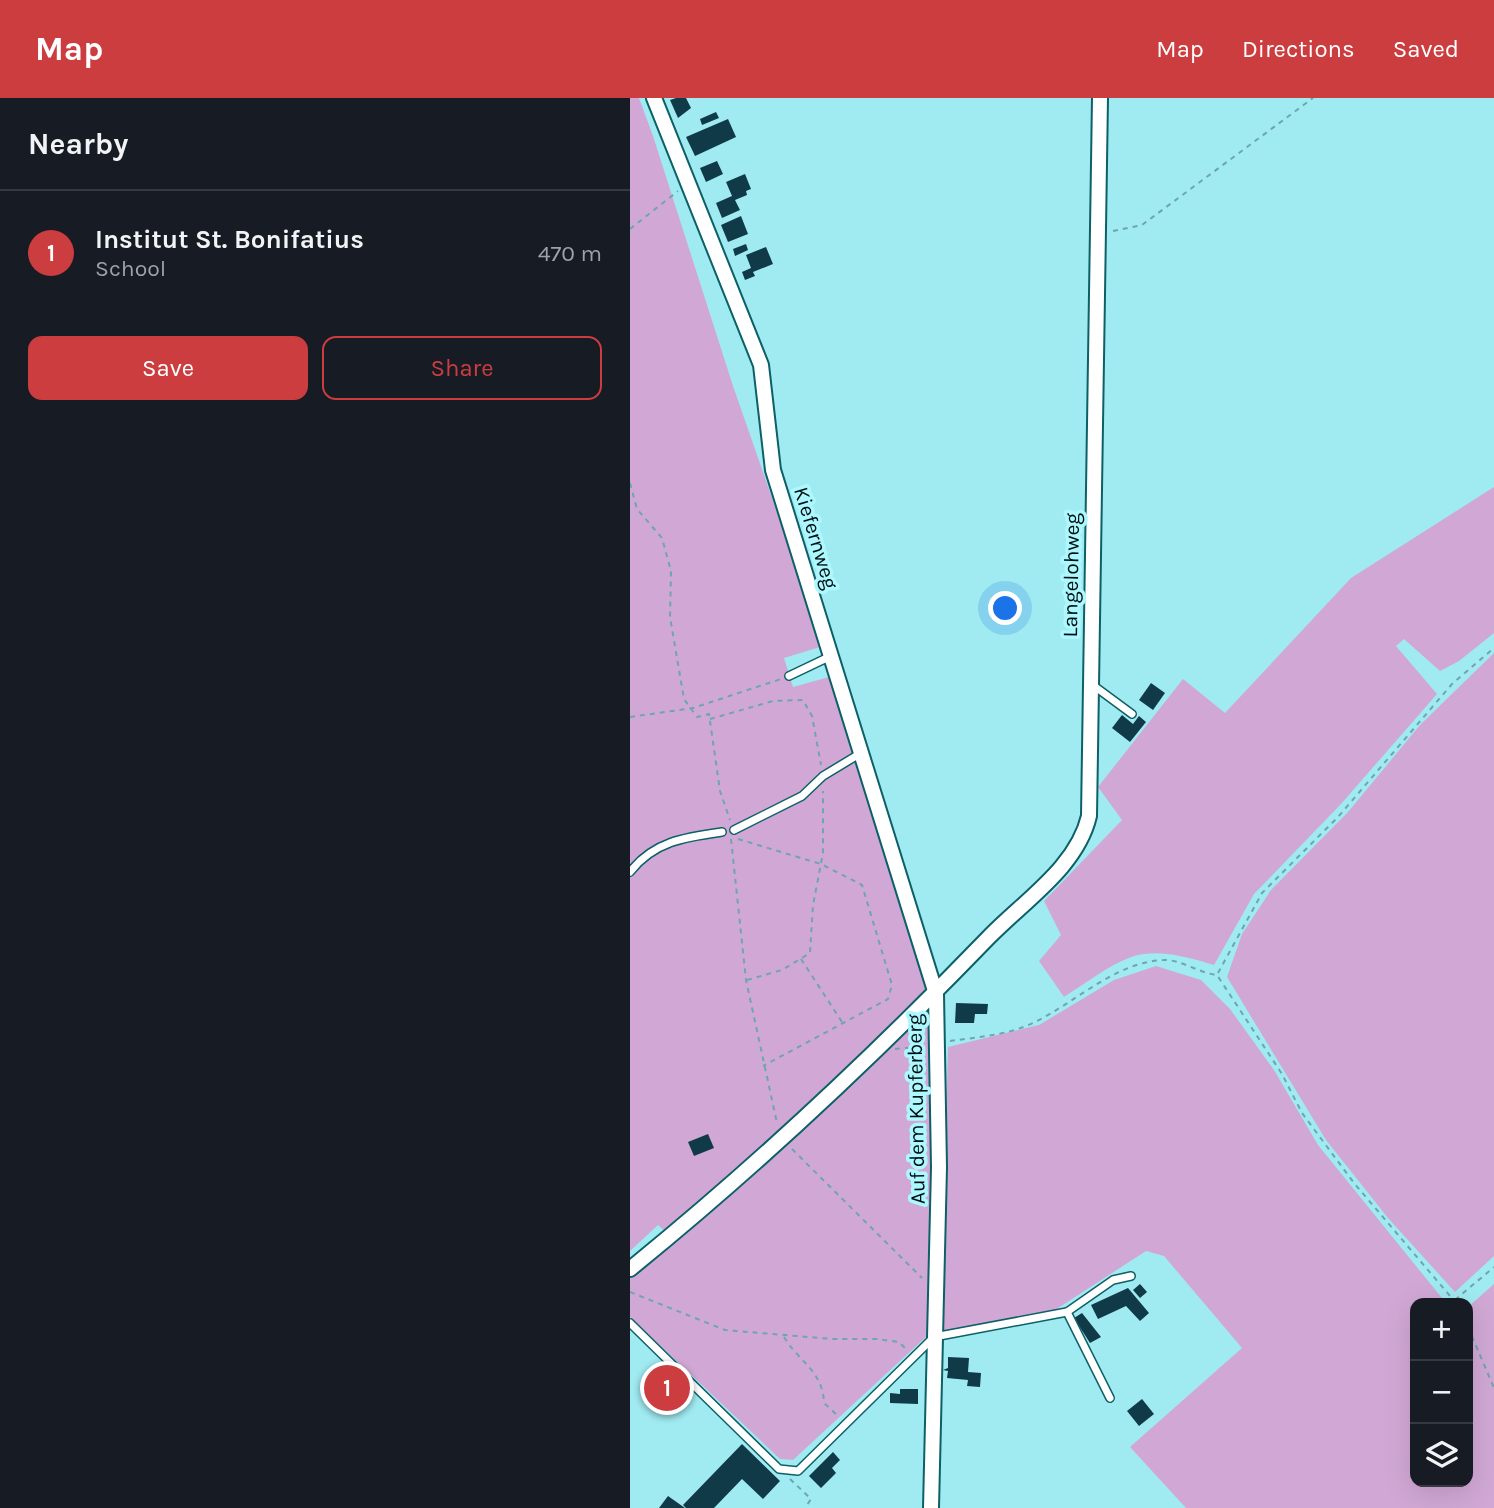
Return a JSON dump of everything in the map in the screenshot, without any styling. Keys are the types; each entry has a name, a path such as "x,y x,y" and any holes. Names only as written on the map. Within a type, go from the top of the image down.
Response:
{"street":[{"name":"Kiefernweg","path":"654,98 761,365 773,470 936,994"},
{"name":"Langelohweg","path":"936,994 991,935 1051,878 1083,839 1089,816 1100,98"},
{"name":"Auf dem Kupferberg","path":"932,1508 939,1167 936,994"},
{"name":"Auf dem Kupferberg","path":"630,1269 877,1052 936,994"}],"lane":[{"path":"789,676 831,656"},
{"path":"1090,682 1132,714"},
{"path":"734,830 802,796 823,776 861,752"},
{"path":"630,872 656,846 685,837 722,832"},
{"path":"630,1323 779,1469 798,1471 934,1337 1067,1312 1113,1280 1131,1276"},
{"path":"1067,1312 1110,1398"}],"path":[{"path":"1098,230 1116,231 1142,225 1313,98"},
{"path":"630,229 647,213 689,185"},
{"path":"630,483 637,509 662,538 671,571 670,617 684,699 697,716 709,714 720,791 734,830"},
{"path":"1217,975 1262,893 1338,817 1452,684 1494,648"},
{"path":"630,717 693,708 789,676"},
{"path":"710,719 773,701 803,700 812,716 823,776 821,864 813,905 810,953 782,970 746,980"},
{"path":"763,1067 888,999 892,985 863,885 821,864 730,836 746,980 763,1067 781,1137 936,1290"},
{"path":"801,958 842,1023"},
{"path":"877,1052 936,1044 1032,1024 1142,962 1169,960 1202,973 1217,975 1282,1074 1302,1114 1354,1183 1452,1298"},
{"path":"1459,1298 1494,1267"},
{"path":"630,1292 725,1330 899,1342 915,1358"},
{"path":"784,1336 794,1355 813,1370 824,1386 824,1402 846,1424"},
{"path":"1473,1339 1494,1388"},
{"path":"779,1469 811,1499 806,1507"}],"shaded area":[{"path":"630,98 639,98 733,386 861,753 902,912 933,1011 931,1300 926,1337 793,1460 780,1459 630,1317 630,1274 674,1239 658,1225 630,1251","holes":["820,647 829,677 793,687 784,658"]},
{"path":"1494,487 1494,633 1459,661 1440,671 1404,639 1396,646 1437,694 1341,804 1254,894 1214,965 1167,954 1134,956 1119,962 1064,997 1039,961 1061,935 1044,901 1122,820 1098,787 1183,679 1225,713 1351,578"},
{"path":"1494,653 1494,1256 1455,1292 1388,1218 1326,1140 1227,977 1242,934 1271,890 1348,812 1420,725"},
{"path":"1156,966 1201,980 1230,1009 1274,1070 1318,1145 1442,1298 1410,1298 1410,1487 1473,1487 1473,1303 1494,1284 1494,1508 1186,1508 1130,1447 1242,1348 1164,1256 1146,1251 1052,1312 940,1333 948,1047 1039,1025 1114,980"}],"building":[{"path":"686,98 691,108 678,118 670,100"},
{"path":"716,112 719,118 702,125 700,119"},
{"path":"728,119 736,137 695,156 686,137"},
{"path":"717,161 723,174 706,182 700,168"},
{"path":"745,174 751,189 746,191 747,195 735,200 740,210 722,218 716,203 732,196 726,182"},
{"path":"741,216 748,234 728,242 721,225"},
{"path":"746,244 748,250 735,256 733,249"},
{"path":"766,247 773,264 753,272 755,276 745,280 742,272 751,268 746,255"},
{"path":"1151,683 1165,693 1153,710 1139,700"},
{"path":"1122,715 1133,724 1139,716 1146,722 1130,742 1112,728"},
{"path":"956,1003 988,1004 987,1014 975,1014 974,1023 955,1023"},
{"path":"708,1134 714,1148 694,1156 688,1142"},
{"path":"1140,1284 1147,1292 1140,1298 1133,1290"},
{"path":"1128,1288 1149,1313 1140,1321 1126,1306 1098,1319 1091,1305"},
{"path":"1082,1313 1101,1337 1090,1343 1074,1318"},
{"path":"948,1357 969,1358 968,1372 981,1373 980,1387 967,1386 968,1380 947,1378 948,1371 943,1370 948,1368"},
{"path":"900,1389 918,1389 918,1404 890,1403 890,1393 900,1394"},
{"path":"1142,1399 1154,1414 1139,1426 1127,1411"},
{"path":"742,1444 780,1481 763,1499 742,1479 714,1508 686,1508 683,1505"},
{"path":"833,1452 840,1460 832,1468 836,1473 821,1488 809,1476"},
{"path":"668,1496 685,1508 659,1508"}],"place":[{"name":"Institut St. Bonifatius","path":"667,1388"}]}
